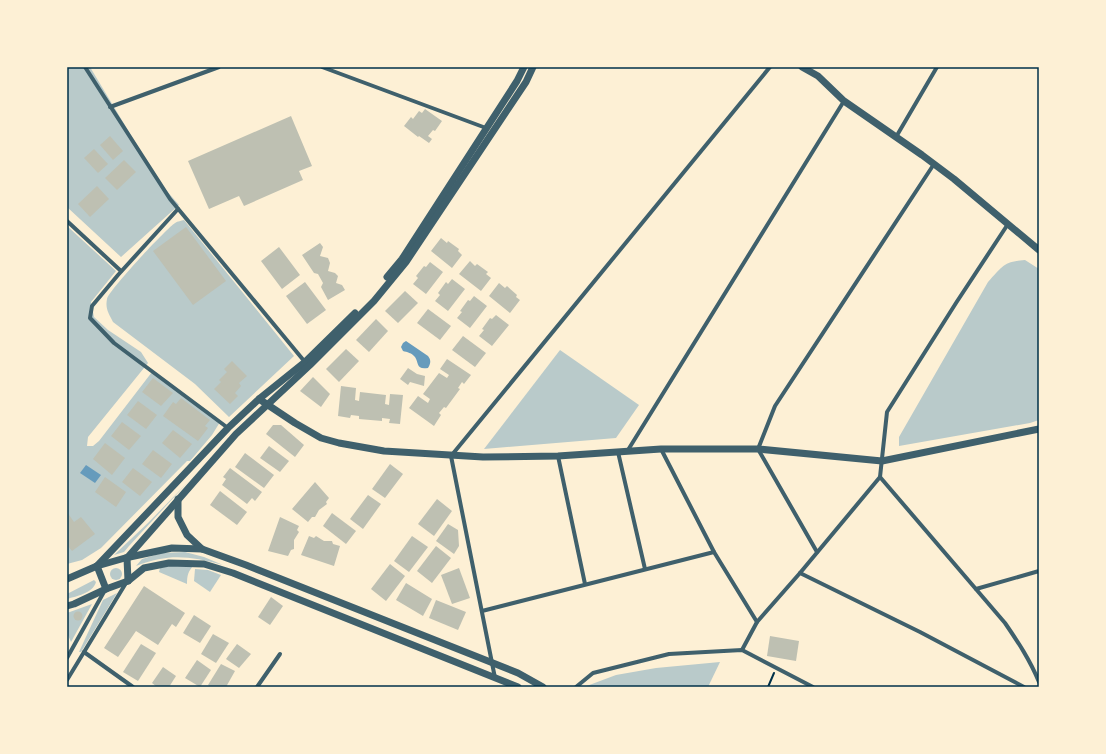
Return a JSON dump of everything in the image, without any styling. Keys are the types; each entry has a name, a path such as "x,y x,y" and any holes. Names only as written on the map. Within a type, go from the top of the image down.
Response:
{"street":[{"path":"85,67 170,199 305,362"},
{"path":"110,107 219,67"},
{"path":"322,67 486,128"},
{"path":"97,566 228,428 259,399 305,362 372,297 402,259 517,81 524,67"},
{"path":"67,680 128,580 127,558 236,434 310,365 374,301 406,262 526,82 533,67"},
{"path":"451,456 770,67"},
{"path":"802,67 818,76 844,101 934,164 1039,250"},
{"path":"896,137 937,67"},
{"path":"628,450 844,101"},
{"path":"758,449 775,406 934,164"},
{"path":"178,209 121,271 92,306 90,318 114,343 228,428"},
{"path":"67,221 121,271"},
{"path":"742,650 757,622 880,477 887,412 1008,224"},
{"path":"259,399 320,438 384,451 451,456 558,456 661,448 758,449 882,461 1039,429"},
{"path":"661,448 714,552 757,622"},
{"path":"758,449 817,552"},
{"path":"618,452 645,569"},
{"path":"451,456 495,678"},
{"path":"558,456 585,584"},
{"path":"880,477 1005,622 1033,666 1039,682"},
{"path":"178,499 178,517 187,535 202,549"},
{"path":"67,579 97,566 127,558 172,548 202,549 492,662 518,673 543,687"},
{"path":"482,611 714,552"},
{"path":"67,606 92,597 106,589 128,580 144,568 169,563 204,564 240,576 518,687"},
{"path":"97,566 106,589"},
{"path":"976,589 1039,571"},
{"path":"800,573 920,632 1024,687"},
{"path":"68,654 106,589"},
{"path":"576,687 593,673 669,654 742,650 813,687"},
{"path":"84,652 133,687"},
{"path":"257,687 280,654"}],"path":[{"path":"768,687 777,668"}],"shaded area":[{"path":"67,67 90,67 159,182 179,205 121,257 67,207"},
{"path":"184,220 294,356 229,417 195,384 113,322 107,309 107,299 127,273 176,222"},
{"path":"67,226 116,271 91,302 94,317 108,330 141,352 148,363 88,437 87,446 93,446 99,441 152,372 220,422 212,435 190,461 187,461 101,548 82,560 67,564"},
{"path":"1025,260 1039,269 1039,420 1030,423 899,446 899,437 988,282 1004,266 1012,262"},
{"path":"560,350 639,405 616,438 484,449"},
{"path":"188,482 124,552 114,555 149,522"},
{"path":"185,552 204,557 223,565 180,557 159,559 136,566 142,559 162,553"},
{"path":"174,565 194,565 188,574 187,584 159,572 160,568"},
{"path":"114,568 118,568 122,574 118,580 114,580 110,576 110,572"},
{"path":"195,569 208,570 221,575 210,592 194,581"},
{"path":"94,580 96,582 92,589 67,599 67,594"},
{"path":"117,593 81,652 79,652 103,600"},
{"path":"92,604 71,642 67,633 67,613"},
{"path":"720,662 708,687 584,687 616,675 656,668"}],"water":[{"path":"406,341 428,356 430,359 430,365 428,368 421,368 418,366 414,356 403,351 401,347"},
{"path":"86,465 101,475 95,483 80,473"}],"building":[{"path":"425,109 442,121 435,131 433,130 428,136 432,139 429,143 419,136 418,137 404,126 411,117 413,119 419,111 422,113"},
{"path":"291,116 312,166 299,171 303,180 244,206 239,196 209,209 188,161"},
{"path":"110,136 123,151 113,160 100,145"},
{"path":"94,149 108,164 98,173 84,158"},
{"path":"124,160 136,172 117,190 105,178"},
{"path":"97,186 109,199 90,217 78,204"},
{"path":"186,227 226,281 193,305 153,251"},
{"path":"441,238 459,249 458,251 462,255 452,268 431,251"},
{"path":"320,243 323,247 320,256 328,258 330,263 328,271 335,273 338,276 336,283 342,285 345,290 328,300 321,287 323,283 318,274 314,273 302,255"},
{"path":"279,247 300,275 282,289 261,261"},
{"path":"470,261 475,266 477,264 488,272 486,274 491,278 481,291 459,274"},
{"path":"430,262 443,272 426,294 413,284 418,278 416,276 424,266 426,267"},
{"path":"452,279 465,289 448,311 435,301 440,295 438,293 446,282 448,284"},
{"path":"305,282 326,310 307,324 286,296"},
{"path":"499,283 505,288 507,286 517,295 516,297 520,300 510,313 489,296"},
{"path":"405,291 418,303 398,323 385,311"},
{"path":"474,296 487,306 470,328 457,318 468,300 470,301"},
{"path":"428,309 451,326 440,340 417,323"},
{"path":"496,315 509,325 492,346 479,336 490,318 492,319"},
{"path":"376,319 388,331 369,352 356,340"},
{"path":"463,336 486,353 475,367 452,350"},
{"path":"346,349 359,361 339,382 326,369"},
{"path":"447,359 471,375 464,384 462,382 458,388 460,389 446,408 444,407 439,413 441,415 434,426 409,408 418,396 428,403 430,399 423,394 439,373 447,378 449,375 440,369"},
{"path":"232,361 247,376 239,383 241,386 235,393 238,396 230,404 214,389 221,382 219,380 227,372 224,369"},
{"path":"408,368 417,374 425,376 424,386 410,382 408,385 400,379"},
{"path":"313,377 330,394 321,407 300,391"},
{"path":"153,378 173,393 161,406 142,392"},
{"path":"341,386 356,388 355,400 359,401 360,392 386,395 385,404 389,405 390,394 403,395 400,424 389,423 390,419 382,418 382,421 359,419 359,416 351,415 350,418 338,416"},
{"path":"181,398 210,420 205,426 208,428 198,441 163,416 173,402 176,404"},
{"path":"138,401 157,415 146,429 127,415"},
{"path":"122,422 141,436 129,450 111,436"},
{"path":"273,425 281,425 304,445 295,457 266,434"},
{"path":"173,430 192,444 180,458 162,443"},
{"path":"105,443 125,458 112,475 93,459"},
{"path":"269,446 289,461 280,472 260,458"},
{"path":"153,450 172,464 161,478 142,464"},
{"path":"245,453 274,475 264,488 235,467"},
{"path":"390,464 403,474 385,498 372,489"},
{"path":"133,468 152,482 140,496 122,482"},
{"path":"230,468 262,492 255,501 252,498 247,504 222,485 226,479 223,477"},
{"path":"105,477 126,492 116,507 95,492"},
{"path":"315,482 329,498 326,502 327,504 308,522 292,509"},
{"path":"220,491 247,512 237,525 210,505"},
{"path":"368,495 381,504 363,529 350,519"},
{"path":"437,499 452,511 434,536 418,524"},
{"path":"67,512 74,522 81,517 95,534 72,551 67,545"},
{"path":"332,513 356,531 346,544 323,526"},
{"path":"280,517 299,526 297,530 299,532 294,540 294,549 291,550 288,556 268,551"},
{"path":"448,524 458,530 459,546 454,554 436,541"},
{"path":"309,536 314,538 316,536 324,541 332,541 333,544 340,546 334,566 301,555"},
{"path":"412,536 428,547 409,572 394,561"},
{"path":"436,546 451,558 432,583 417,571"},
{"path":"390,564 405,576 386,601 371,589"},
{"path":"459,568 470,598 452,604 441,575"},
{"path":"406,583 432,599 423,616 396,600"},
{"path":"144,586 185,613 176,627 172,624 158,645 136,631 118,657 104,648"},
{"path":"271,597 283,606 270,625 258,617"},
{"path":"436,600 466,612 458,630 429,618"},
{"path":"78,611 83,616 78,621 73,616"},
{"path":"194,615 211,626 200,643 183,633"},
{"path":"213,634 229,643 216,663 201,654"},
{"path":"770,636 799,641 796,661 767,656"},
{"path":"141,644 156,653 138,681 123,672"},
{"path":"237,644 251,654 239,668 226,659"},
{"path":"197,660 211,670 200,687 185,678"},
{"path":"221,664 235,671 226,687 211,687 208,685"},
{"path":"163,667 176,676 169,687 157,687 152,683"}]}
